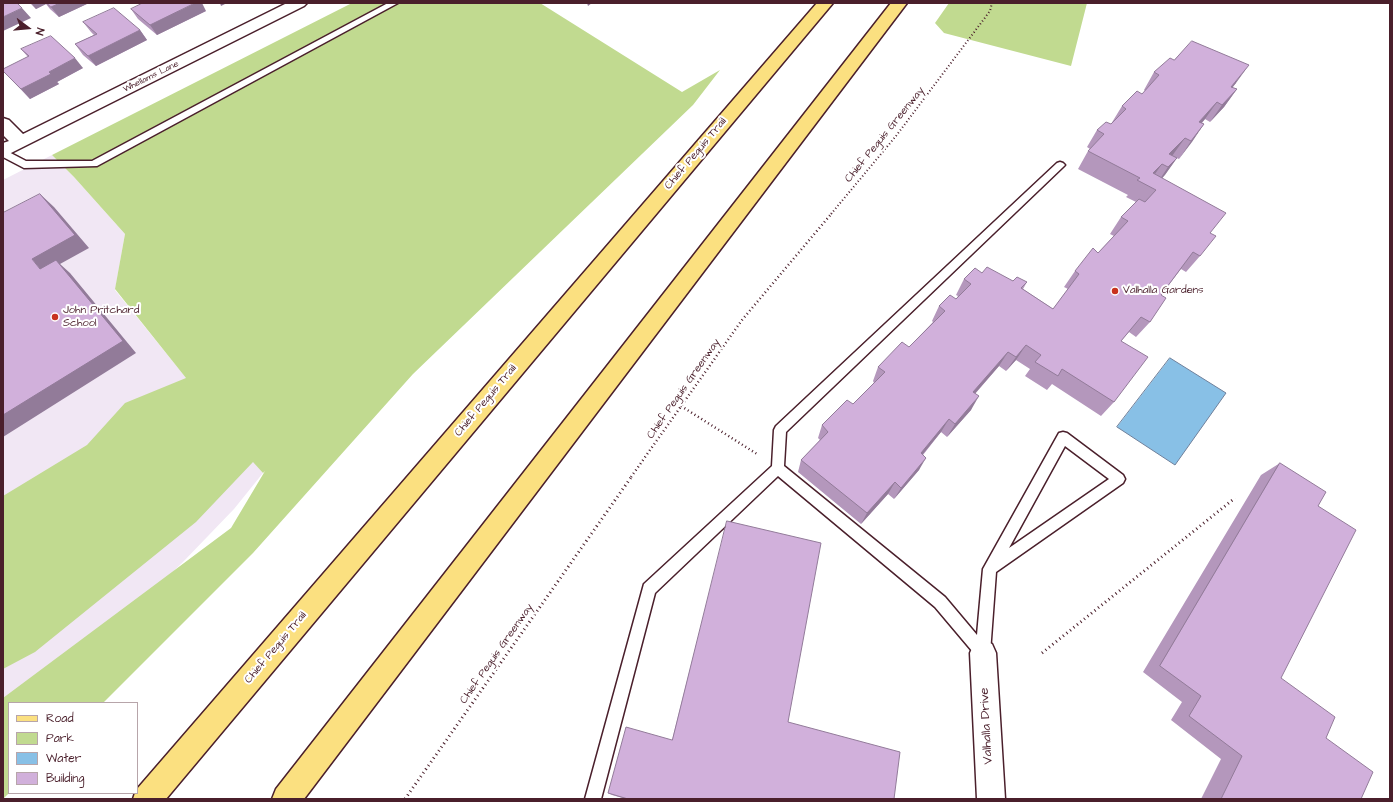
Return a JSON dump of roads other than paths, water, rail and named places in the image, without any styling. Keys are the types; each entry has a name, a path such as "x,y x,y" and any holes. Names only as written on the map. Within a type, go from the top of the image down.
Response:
{"main road":[{"name":"Chief Peguis Trail","path":"147,799 825,3"},
{"path":"286,799 899,3"}],"street":[{"name":"Whellams Lane","path":"3,151 299,3"},
{"path":"3,124 20,142"},
{"name":"Valhalla Drive","path":"983,653 991,799"}],"lane":[{"path":"3,151 24,165 94,164 394,3"},
{"path":"593,799 649,589 778,468 780,430 1060,165"},
{"path":"983,653 990,569 1063,437 1119,479 990,569"},
{"path":"778,468 940,602 983,653"}],"water":[{"path":"1170,358 1226,393 1175,465 1117,427"}],"place":[{"name":"Valhalla Gardens","path":"1115,291"},
{"name":"John Pritchard School","path":"55,317"}]}
